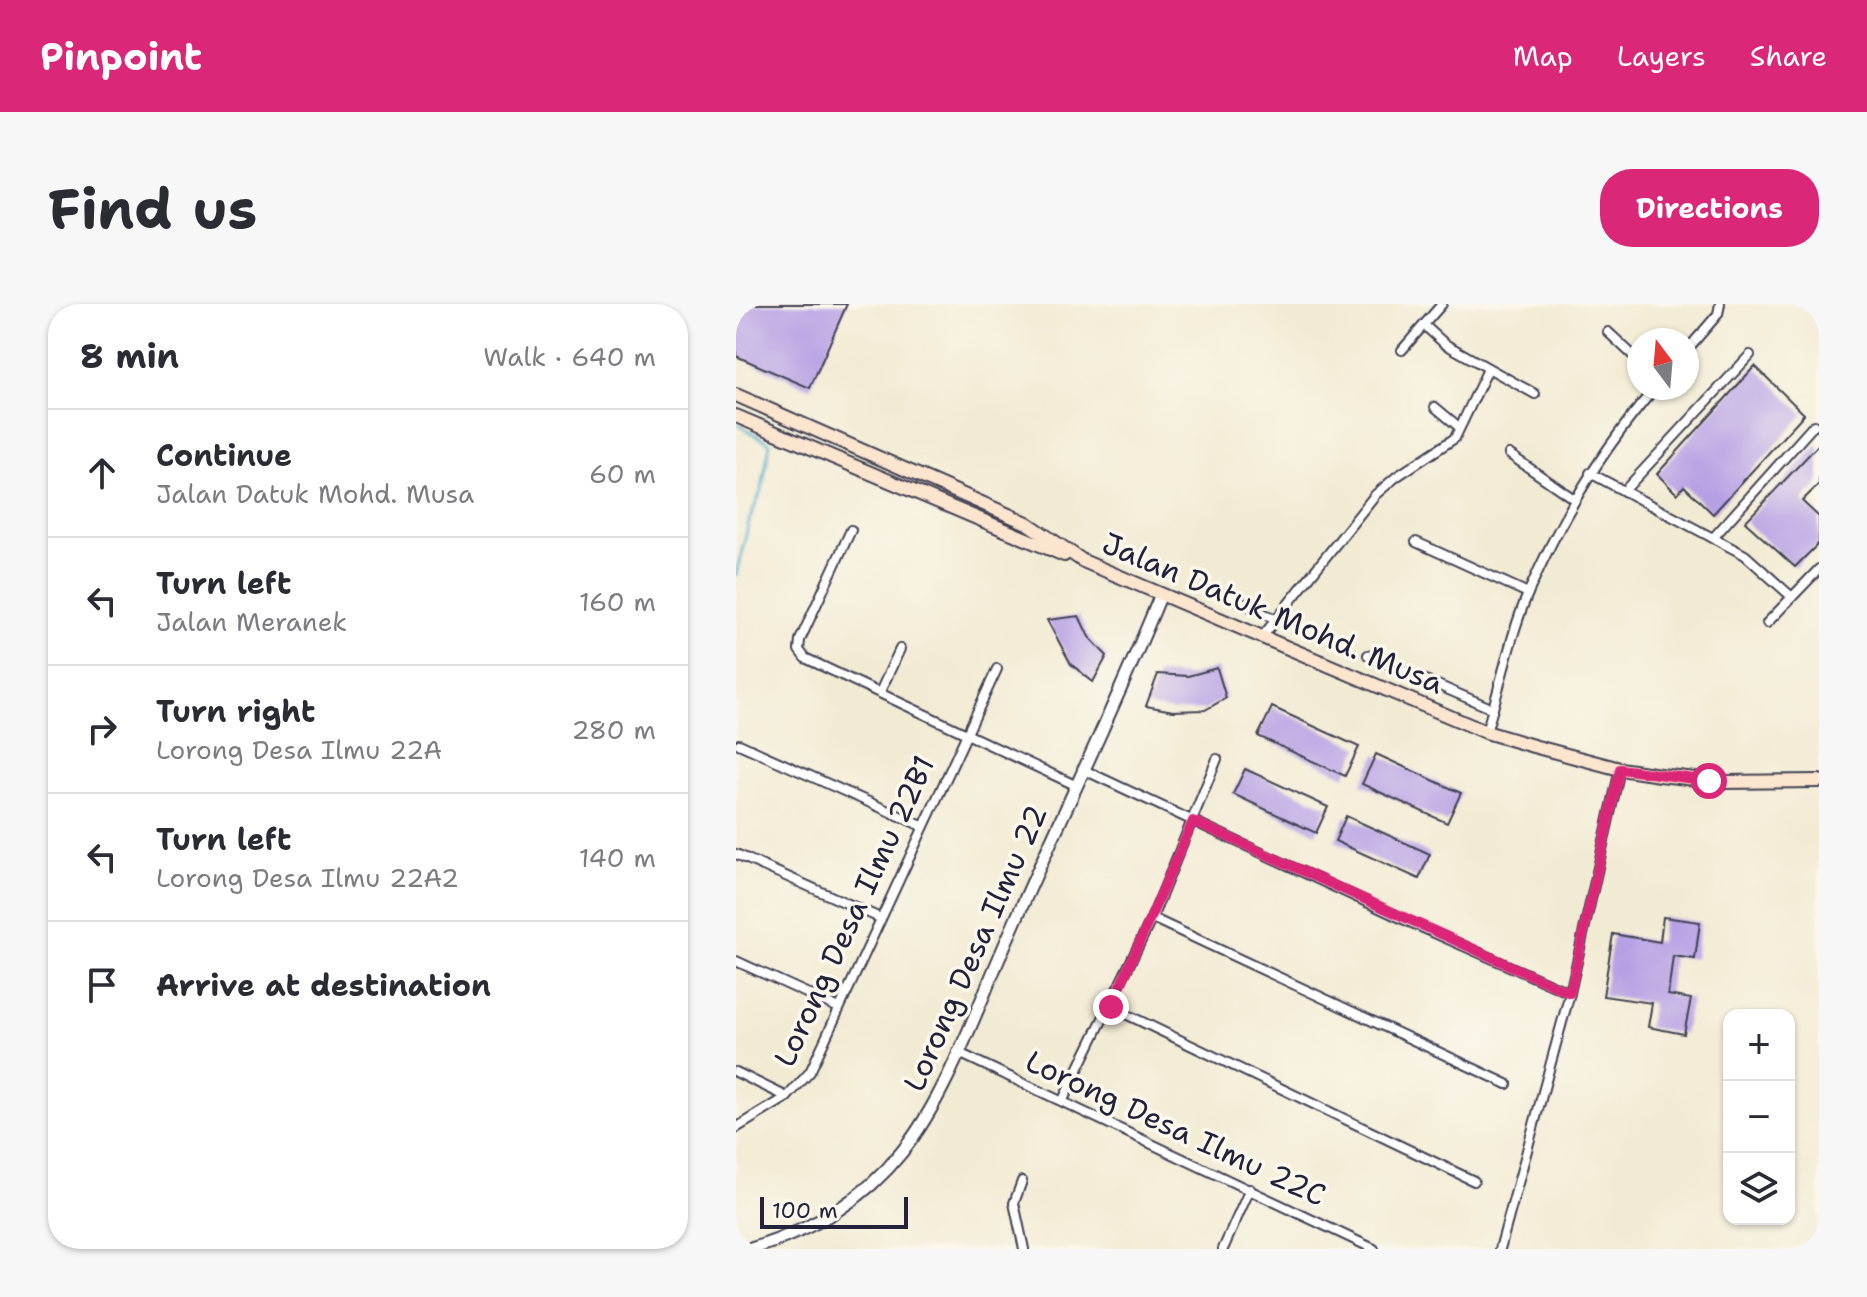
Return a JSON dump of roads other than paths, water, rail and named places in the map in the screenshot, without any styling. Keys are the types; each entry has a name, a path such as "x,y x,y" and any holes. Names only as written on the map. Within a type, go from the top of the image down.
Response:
{"main road":[{"name":"Jalan Datuk Mohd. Musa","path":"736,395 1027,523 1076,559"},
{"name":"Jalan Datuk Mohd. Musa","path":"736,416 1486,732 1620,769 1722,782 1819,781"}],"street":[{"path":"1402,350 1442,304"},
{"path":"1699,336 1718,314 1720,304"},
{"path":"1424,325 1445,344 1535,394"},
{"path":"1608,332 1627,350"},
{"path":"1624,491 1750,355"},
{"path":"1262,637 1375,495 1396,477 1455,438 1488,369"},
{"path":"1486,732 1528,593 1574,499 1610,440 1645,400"},
{"path":"1435,407 1459,427"},
{"path":"1713,538 1814,425"},
{"path":"1509,454 1574,499"},
{"path":"1590,473 1745,555 1792,597"},
{"path":"851,530 800,640 799,650 805,658 1075,785"},
{"path":"1416,542 1528,593"},
{"path":"1767,623 1819,569"},
{"path":"1223,593 1275,619"},
{"name":"Lorong Desa Ilmu 22","path":"751,1249 818,1223 877,1180 917,1132 957,1052 1161,594"},
{"path":"880,692 900,649"},
{"path":"1368,655 1493,709"},
{"name":"Lorong Desa Ilmu 22B1","path":"736,1128 787,1097 810,1072 997,669"},
{"path":"739,744 922,826"},
{"path":"1063,1100 1152,918 1217,759"},
{"path":"1082,769 1570,993"},
{"path":"1500,1249 1570,993 1620,769"},
{"path":"736,854 880,918"},
{"path":"1152,918 1507,1084"},
{"path":"736,961 839,1008"},
{"path":"1111,1007 1474,1181"},
{"name":"Lorong Desa Ilmu 22C","path":"957,1052 1374,1249"},
{"path":"736,1072 787,1097"},
{"path":"1022,1181 1014,1203 1024,1249"},
{"path":"1223,1249 1250,1189"}],"waterway":[{"path":"736,575 750,518 762,489 770,443 739,425"}]}
